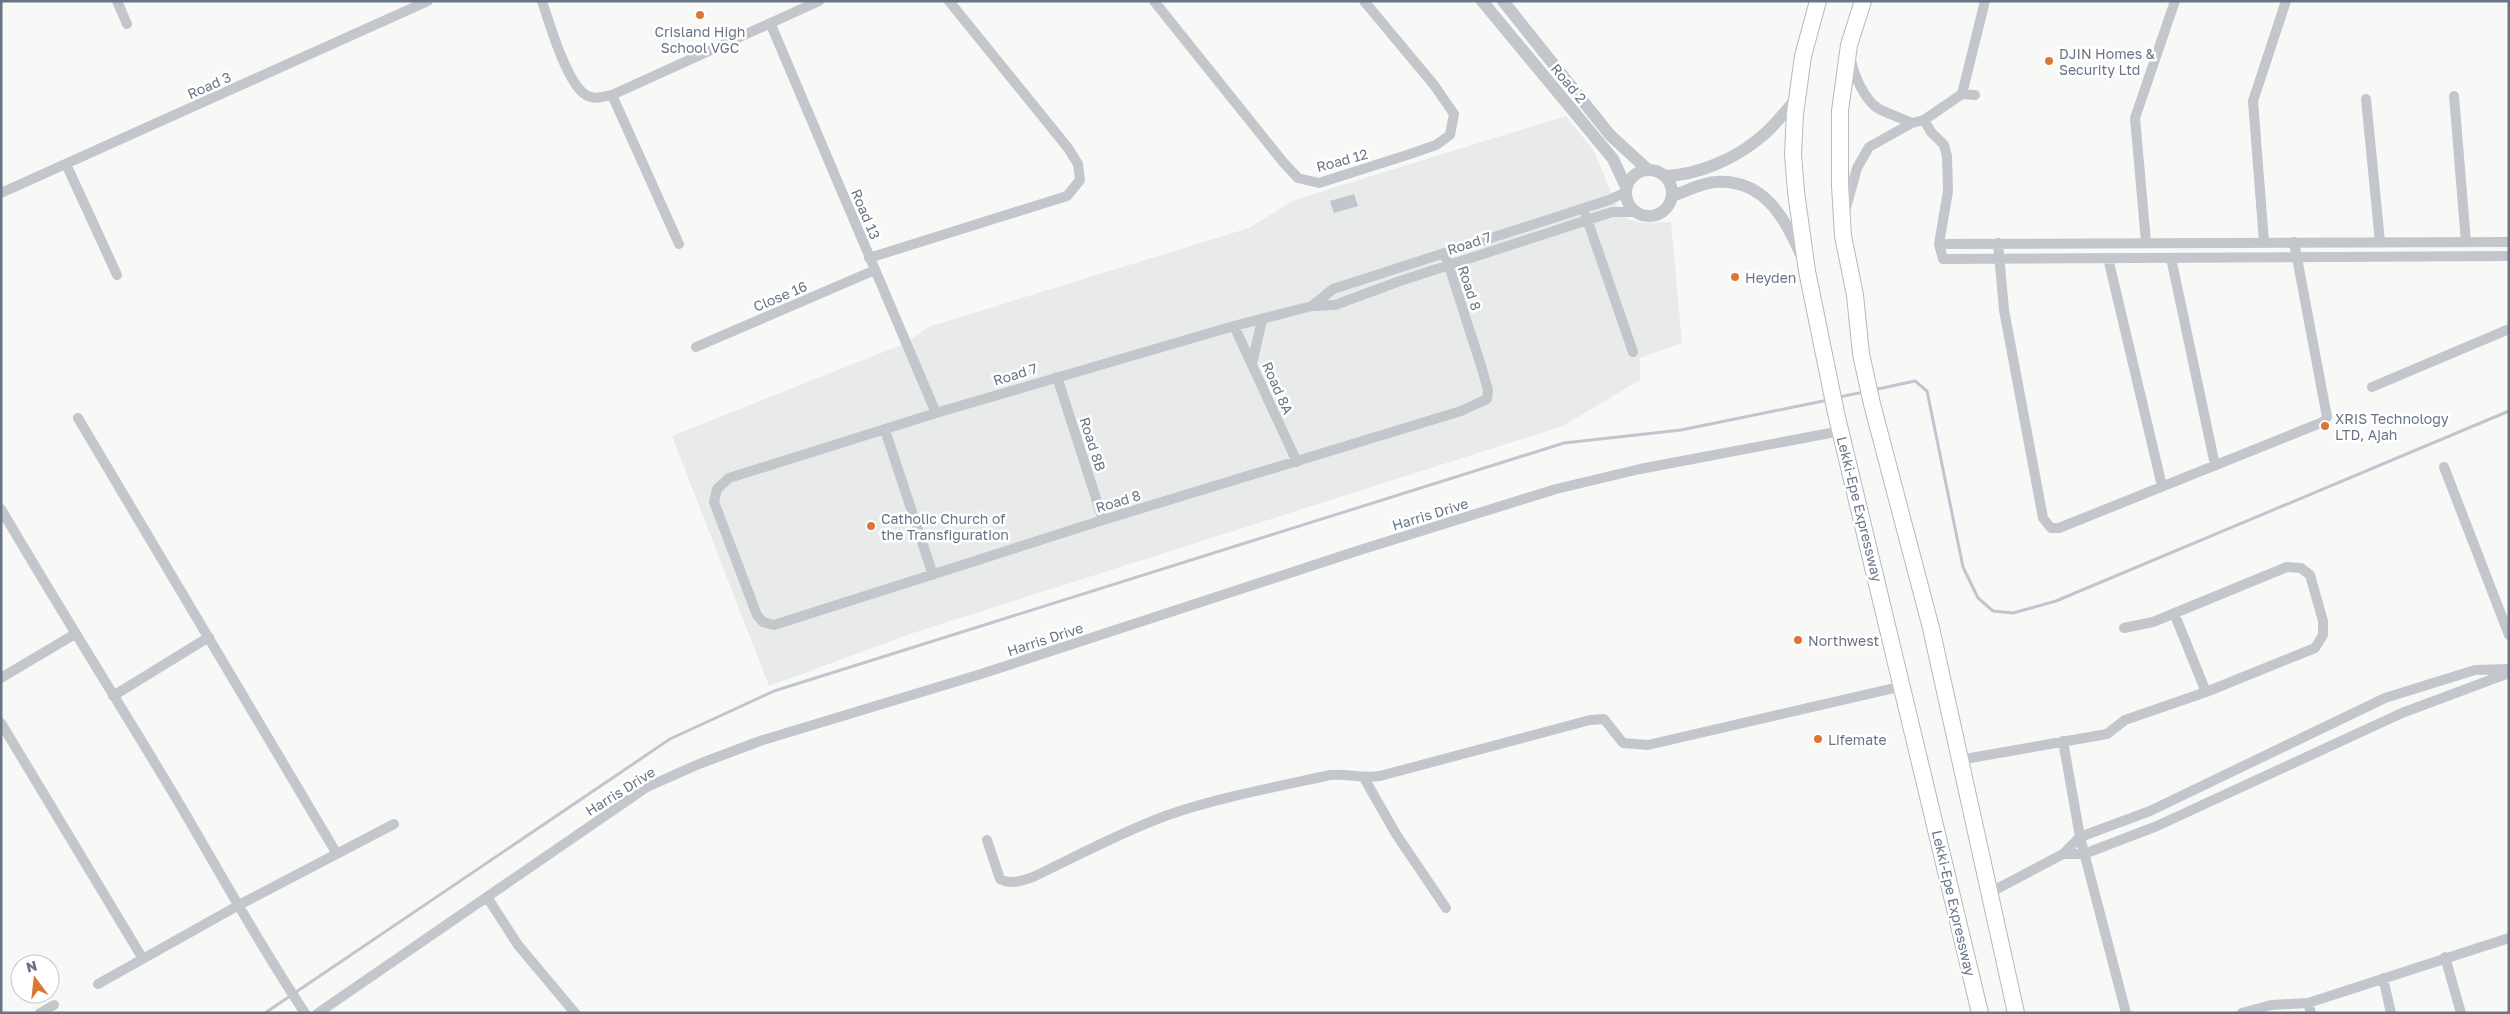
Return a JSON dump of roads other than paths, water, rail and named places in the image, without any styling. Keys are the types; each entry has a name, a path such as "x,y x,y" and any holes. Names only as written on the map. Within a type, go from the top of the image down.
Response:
{"highway":[{"name":"Lekki-Epe Expressway","path":"1818,1 1803,56 1795,114 1793,154 1796,192 1807,271 1836,413 1980,1013"},
{"path":"1864,1 1849,45 1840,111 1840,186 1843,236 1855,295 1865,373 1931,628 2016,1013"}],"street":[{"path":"117,1 127,24"},
{"name":"Road 3","path":"1,193 428,1"},
{"path":"542,1 568,72 585,95 598,98 612,95 771,25 820,1"},
{"path":"870,258 1067,196 1080,180 1078,164 1068,148 949,1"},
{"name":"Road 12","path":"1154,1 1283,162 1298,178 1319,183 1436,145 1450,135 1454,114 1434,85 1364,1"},
{"name":"Road 2","path":"1482,1 1613,159 1626,190"},
{"name":"Road 2","path":"1504,1 1610,135 1648,170"},
{"path":"1962,94 1985,1"},
{"path":"2146,242 2135,118 2175,1"},
{"path":"2264,242 2253,101 2286,1"},
{"name":"Road 13","path":"771,25 936,413"},
{"path":"1849,45 1853,70 1865,92 1877,108 1912,122"},
{"path":"1843,236 1848,196 1857,168 1869,147 1912,122 1924,120 1962,94 1975,95"},
{"path":"612,95 679,244"},
{"path":"2454,96 2466,242"},
{"path":"1664,176 1672,188 1670,204 1658,214 1643,215 1636,212 1628,202 1626,190 1634,175 1648,170 1664,176 1679,175 1724,160 1762,137 1798,97"},
{"path":"2366,99 2380,242"},
{"path":"1924,120 1931,132 1944,145 1947,156 1948,191 1943,232 1939,244 1942,259 2509,256"},
{"path":"66,164 117,275"},
{"path":"1672,196 1715,181 1734,183 1758,192 1778,210 1789,226 1807,271"},
{"name":"Road 7","path":"1312,306 1333,289 1583,208 1626,190"},
{"path":"1583,208 1633,352"},
{"name":"Road 7","path":"729,478 936,413 1234,326 1312,306 1335,305 1400,281 1612,212 1636,212"},
{"path":"1998,243 2004,310 2015,376 2046,524 2051,528 2058,528 2323,422 2327,417 2294,242"},
{"path":"1939,244 2509,242"},
{"name":"Road 8","path":"729,478 717,489 714,502 754,608 763,622 774,626 1103,520 1461,411 1487,399 1488,390 1444,253"},
{"path":"2108,258 2162,486"},
{"path":"2171,258 2215,465"},
{"path":"1396,269 1400,281"},
{"name":"Close 16","path":"696,347 875,270"},
{"path":"1252,364 1262,320"},
{"name":"Road 8A","path":"1234,326 1296,462"},
{"path":"2372,387 2509,329"},
{"name":"Road 8B","path":"1057,377 1103,520"},
{"path":"78,418 337,854"},
{"path":"885,430 933,575"},
{"name":"Harris Drive","path":"318,1013 647,787 699,764 760,741 981,674 1360,550 1556,489 1640,469 1841,431"},
{"path":"2444,467 2509,635"},
{"path":"1,509 304,1013"},
{"path":"1959,760 2107,734 2125,720 2206,692 2315,648 2323,635 2323,621 2310,575 2301,568 2287,567 2153,622 2124,628"},
{"path":"2174,612 2206,692"},
{"path":"1,678 75,634"},
{"path":"113,696 209,636"},
{"path":"1989,893 2063,854 2080,837 2150,811 2385,698 2475,670 2509,669"},
{"path":"2063,854 2084,854 2157,826 2402,713 2509,673"},
{"path":"987,840 1000,879 1007,883 1015,882 1033,877 1170,814 1223,799 1330,775 1341,774 1364,778 1380,776 1590,720 1604,719 1623,743 1635,746 1648,745 1903,686"},
{"path":"1,723 143,959"},
{"path":"2063,741 2080,837 2126,1013"},
{"path":"2279,749 2285,767"},
{"path":"1364,778 1396,834 1446,908"},
{"path":"98,984 239,905 394,824"},
{"path":"487,897 518,945 575,1013"},
{"path":"2242,1013 2271,1005 2310,1008 2383,978 2509,938"},
{"path":"2445,957 2461,1013"},
{"path":"2383,978 2391,1013"},
{"path":"40,1013 54,1005"}],"waterway":[{"path":"1873,390 1915,381 1927,391 1963,567 1978,598 1993,611 2013,613 2056,601 2509,411"},
{"path":"1839,397 1864,392"},
{"path":"265,1013 670,739 774,691 1564,443 1681,430 1828,400"}],"place":[{"name":"Crisland High School VGC","path":"700,15"},
{"name":"DJIN Homes & Security Ltd","path":"2049,61"},
{"name":"Heyden","path":"1735,277"},
{"name":"XRIS Technology LTD, Ajah","path":"2325,426"},
{"name":"Catholic Church of the Transfiguration","path":"871,526"},
{"name":"Northwest","path":"1798,640"},
{"name":"Lifemate","path":"1818,739"}]}
